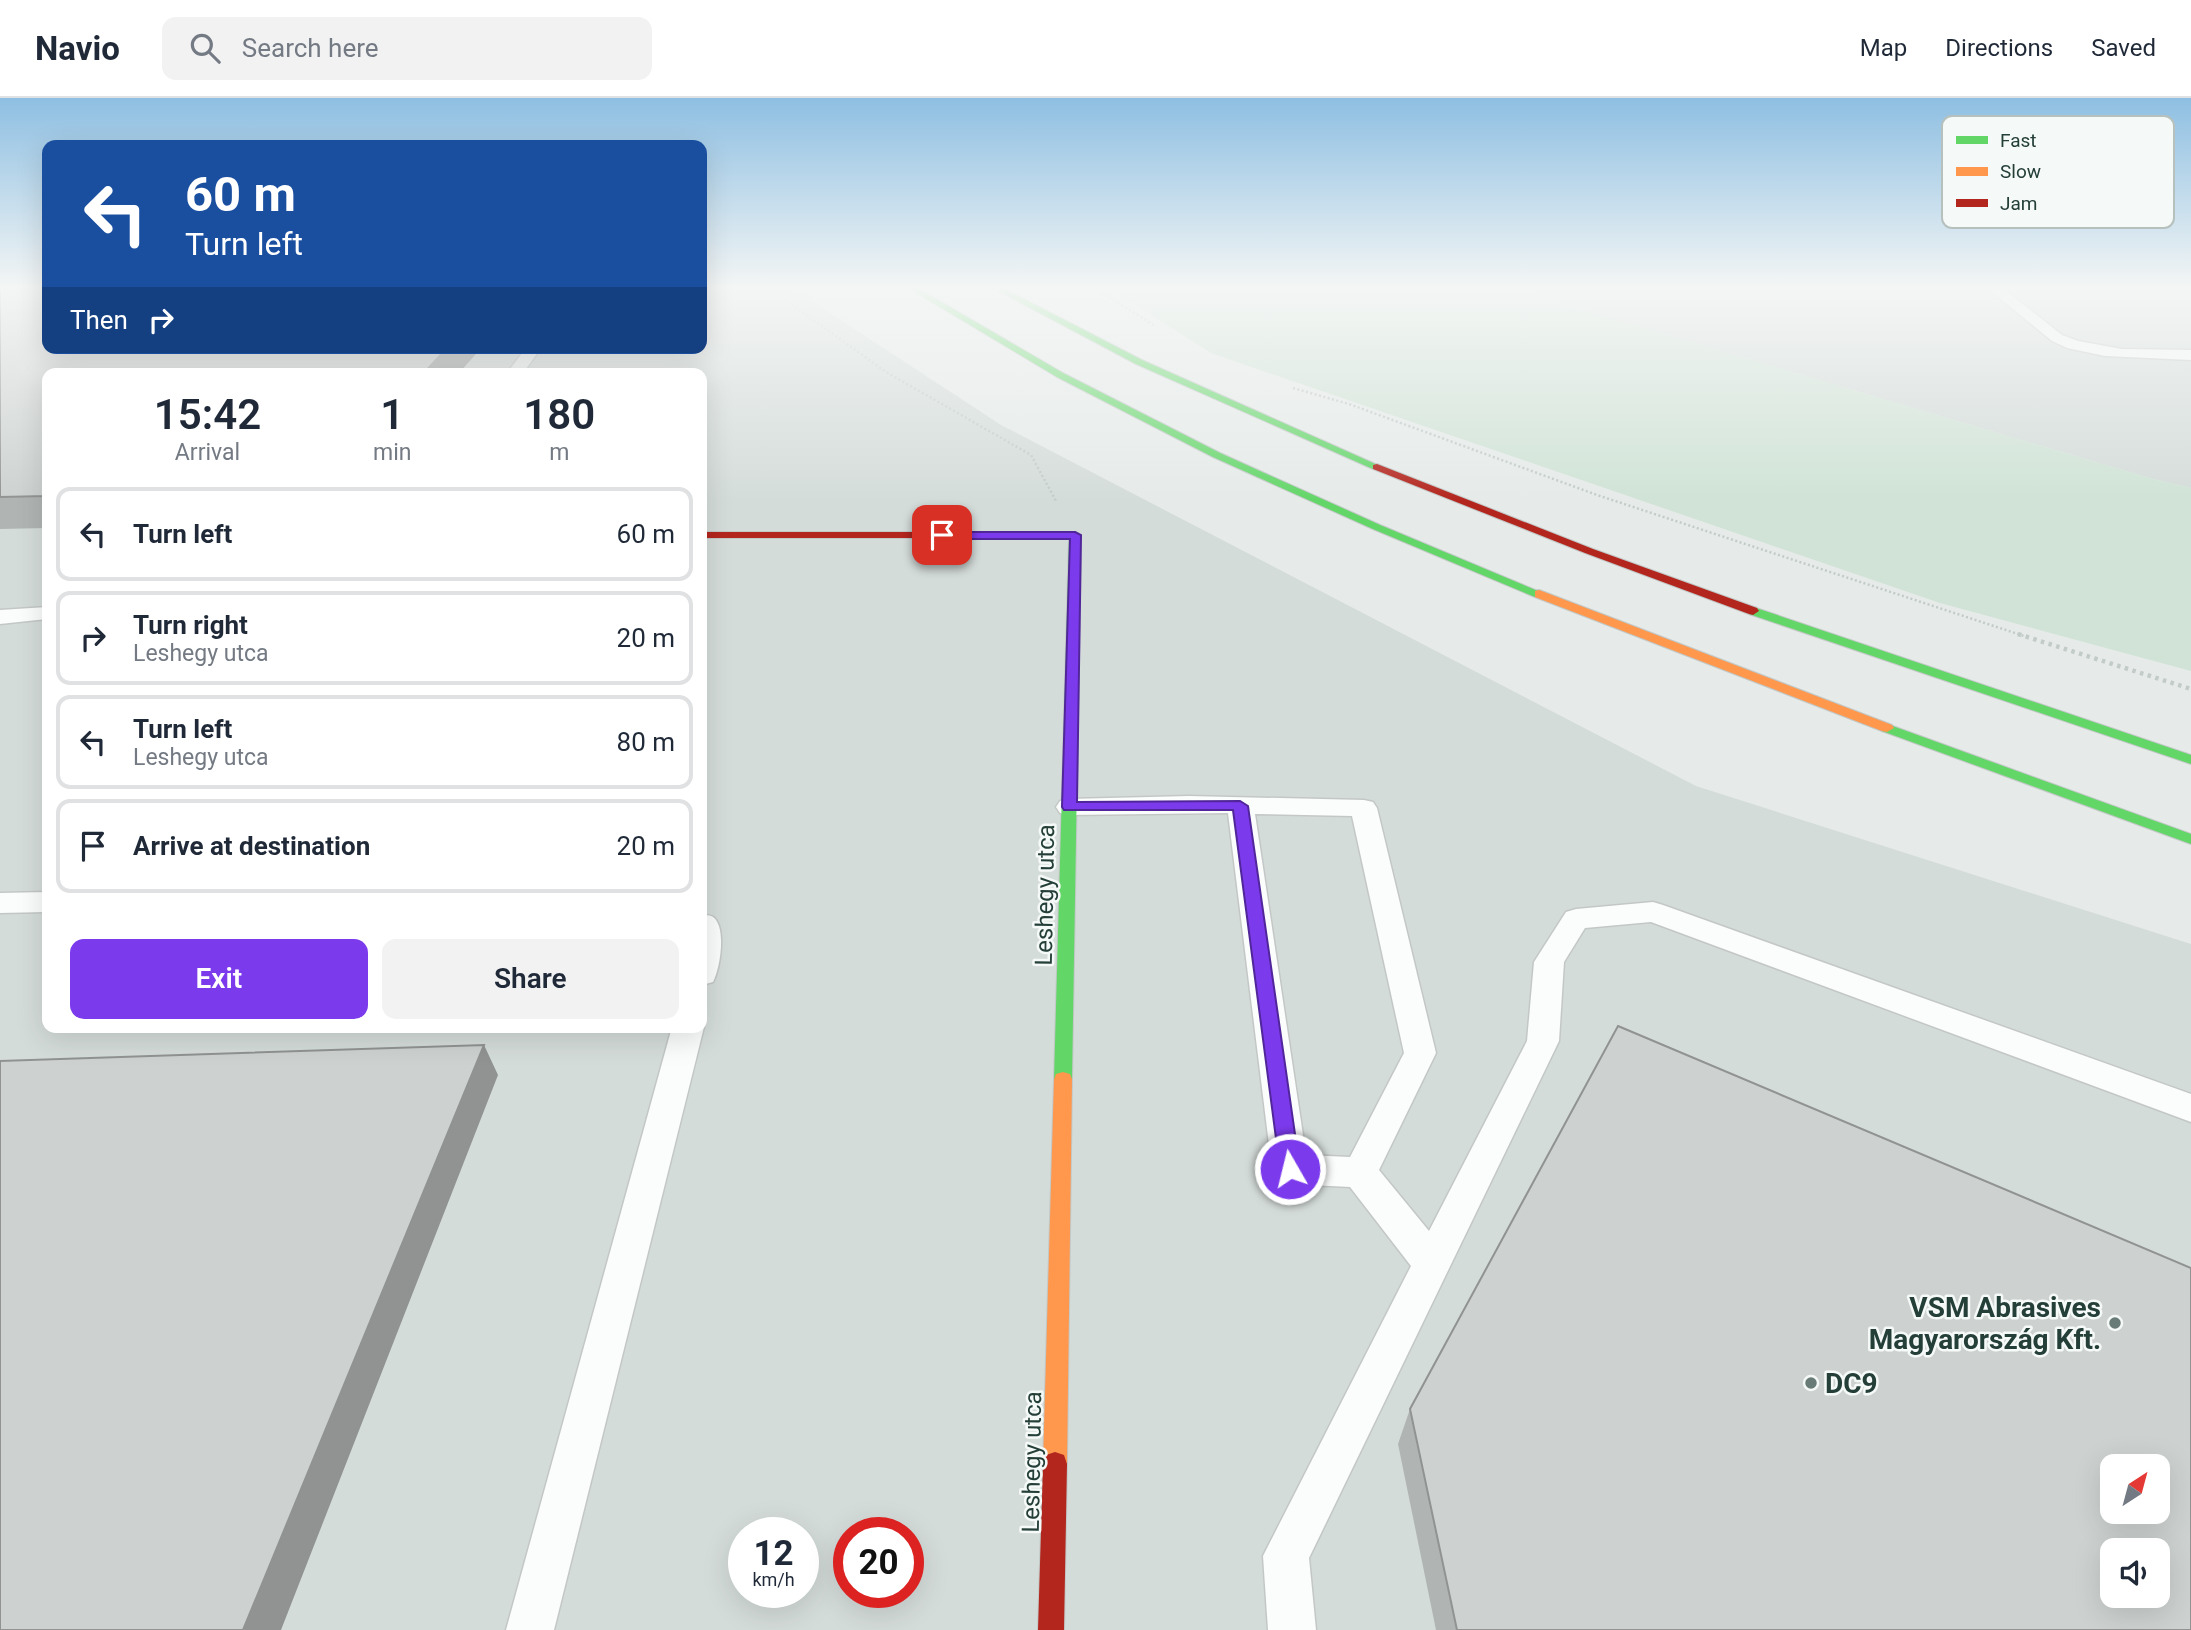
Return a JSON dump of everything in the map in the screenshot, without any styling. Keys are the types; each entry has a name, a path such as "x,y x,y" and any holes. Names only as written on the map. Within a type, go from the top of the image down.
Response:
{"main road":[{"path":"1023,357 1203,450 1512,583 1912,738 2191,839"},
{"path":"1130,357 1343,453 1557,539 1742,607 2191,760"},
{"path":"707,536 1075,535"},
{"name":"Leshegy utca","path":"1051,1630 1075,535"}],"lane":[{"path":"0,617 42,613"},
{"path":"1240,806 1290,1169 1360,1173 1432,1262"},
{"path":"1069,807 1364,808 1420,1053 1360,1173"},
{"path":"0,903 42,902"},
{"path":"1292,1630 1286,1556 1543,1041 1549,962 1576,919 1653,912 2191,1108"},
{"path":"530,1630 686,1033"}],"path":[{"path":"866,357 886,372 1031,455 1075,535"},
{"path":"1290,387 1349,404 1597,495 2191,689"}],"shaded area":[{"path":"0,357 898,357 1001,425 1696,786 2191,944 2191,1630 0,1630"},
{"path":"1744,357 2191,357 2191,488"}],"green space":[{"path":"1224,357 1744,357 2191,488 2191,671 1940,603"}],"building":[{"path":"0,357 438,357 429,368 42,368 42,496 0,497"},
{"name":"DC9","path":"1618,1026 2191,1268 2191,1630 1457,1630 1410,1409"},
{"path":"484,1045 243,1630 0,1630 0,1061"}],"traffic: fast":[{"path":"1029,357 1216,455 1376,527 1539,594"},
{"path":"1130,357 1377,467"},
{"path":"969,535 1075,535 1063,1079"},
{"path":"1753,611 2191,760"},
{"path":"1887,728 2191,839"}],"traffic: slow":[{"path":"1539,594 1887,728"},
{"path":"1055,1464 1063,1079"}],"traffic: jam":[{"path":"1377,467 1589,551 1753,611"},
{"path":"707,535 969,535"},
{"path":"1051,1630 1055,1464"}],"place":[{"name":"VSM Abrasives Magyarország Kft.","path":"2115,1323"},
{"name":"DC9","path":"1811,1383"}],"route":[{"path":"942,535 1075,535 1069,807 1189,804 1240,806 1290,1169"}]}
